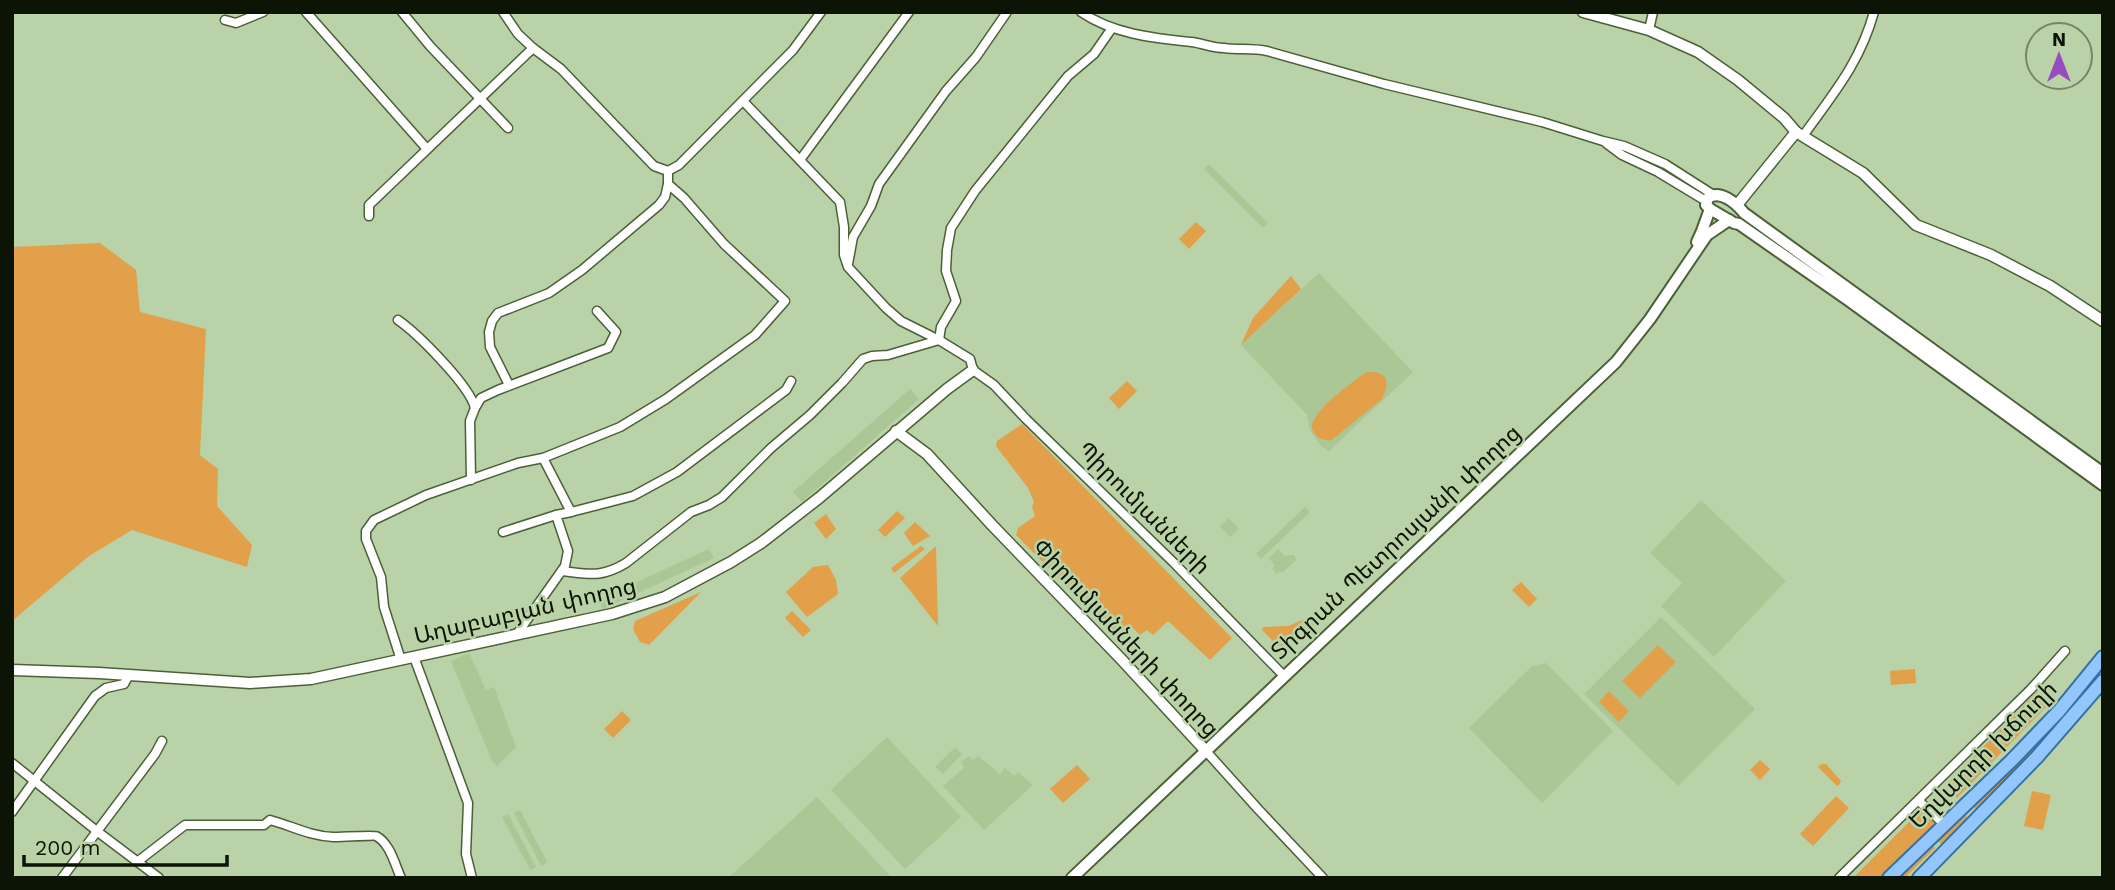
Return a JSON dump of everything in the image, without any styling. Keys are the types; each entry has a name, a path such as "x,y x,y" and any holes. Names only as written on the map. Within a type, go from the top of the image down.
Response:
{"main road":[{"path":"1710,202 1722,196 1737,215 1848,300 2103,485"},
{"path":"1710,202 1737,215 2103,473"},
{"name":"Տիգրան Պետրոսյանի փողոց","path":"1283,675 1619,349 1643,320 1691,251 1702,231 1710,202"},
{"name":"Տիգրան Պետրոսյանի փողոց","path":"1069,878 1616,362 1650,319 1707,235 1737,215"},
{"name":"Եղվարդի խճուղի","path":"1889,878 2012,760 2059,711 2103,657"},
{"name":"Եղվարդի խճուղի","path":"1919,878 2046,748 2103,681"},
{"path":"1964,807 1976,820"}],"street":[{"path":"225,20 236,23 263,12"},
{"path":"306,12 427,149"},
{"path":"401,12 508,128"},
{"path":"503,12 518,34 561,69 654,166 668,172"},
{"path":"668,172 680,165 793,50 821,12"},
{"path":"800,160 909,12"},
{"path":"848,267 853,237 880,184 946,90 976,57 1007,12"},
{"path":"1081,12 1112,28 1215,47 1267,51 1384,84 1542,122 1624,146 1665,164 1710,202"},
{"path":"1583,12 1649,30 1698,52 1784,118 1799,134 1863,173 1916,225 1992,254 2050,286 2103,321"},
{"path":"1649,30 1653,12"},
{"name":"Տիգրան Պետրոսյանի փողոց","path":"1737,215 1847,75 1862,49 1874,12"},
{"path":"562,571 597,575 626,563 691,512 709,506 722,496 771,448 810,415 863,359 906,351 939,340 941,327 956,301 946,271 951,228 975,191 1068,76 1094,54 1112,28"},
{"path":"369,216 369,205 533,48"},
{"path":"743,101 840,202 844,227 844,255 848,267"},
{"path":"509,385 491,347 489,332 492,321 498,313 549,293 582,270 659,205 665,197 668,172"},
{"path":"401,660 384,607 381,577 366,539 366,531 374,520 414,500 518,463 542,458 621,427 666,399 755,335 785,301 724,244 684,198 668,184"},
{"name":"Պիրումյանների","path":"848,267 901,320 970,359 973,370 994,385 1283,675"},
{"path":"471,480 470,421 481,398 608,348 615,332 597,311"},
{"path":"398,320 427,345 469,394 475,408"},
{"name":"Աղաբաբյան փողոց","path":"12,670 250,683 311,679 612,614 659,600 731,562 761,542 819,498 947,388 973,370"},
{"path":"503,532 556,515 633,496 677,472 786,390 791,381"},
{"name":"Փիրումյանների փողոց","path":"896,431 927,453 992,526 1122,660 1324,878"},
{"path":"542,458 571,512"},
{"path":"517,634 565,566 568,551 556,515"},
{"path":"1839,878 2031,689 2065,651"},
{"path":"414,657 468,803 466,854 472,878"},
{"path":"12,812 95,696 106,688 124,684 129,675"},
{"path":"62,878 162,741"},
{"path":"12,763 159,878"},
{"path":"1919,801 1945,825"},
{"path":"137,862 185,825 264,825 270,820 316,835 376,836 388,848 401,878"}],"shaded area":[{"path":"1209,164 1268,223 1263,228 1204,169"},
{"path":"1196,222 1206,231 1189,249 1179,239"},
{"path":"100,243 136,270 140,312 206,329 200,455 218,469 217,506 252,545 247,567 132,530 89,556 12,621 12,247"},
{"path":"1319,273 1413,372 1329,451 1321,446 1310,430 1307,415 1241,345"},
{"path":"1291,276 1301,289 1241,345 1253,318"},
{"path":"1368,372 1375,372 1386,379 1382,399 1332,440 1319,438 1313,431 1316,416 1340,392"},
{"path":"1127,381 1137,391 1119,409 1109,398"},
{"path":"910,389 919,399 802,502 793,492"},
{"path":"1022,424 1232,638 1210,660 1168,621 1153,635 1147,630 1140,635 1130,625 1116,636 1016,535 1018,528 1035,516 1032,507 1034,502 1028,488 996,446 997,441"},
{"path":"1701,500 1786,581 1714,657 1661,606 1682,583 1650,553"},
{"path":"1305,507 1310,512 1261,559 1256,554"},
{"path":"897,511 905,518 885,537 878,530"},
{"path":"826,514 836,529 826,539 814,523"},
{"path":"1229,518 1239,529 1230,537 1220,526"},
{"path":"915,522 930,536 913,546 904,533"},
{"path":"921,546 925,549 894,573 891,568"},
{"path":"936,546 938,626 900,578"},
{"path":"709,549 714,558 603,609 598,600"},
{"path":"1278,549 1285,556 1294,555 1296,560 1282,573 1280,571 1277,574 1269,558"},
{"path":"828,565 836,580 838,594 807,617 786,592 813,567"},
{"path":"1521,582 1537,599 1529,607 1512,590"},
{"path":"701,592 649,645 640,642 633,629 635,621"},
{"path":"792,611 811,630 803,637 785,618"},
{"path":"1315,615 1319,620 1313,628 1305,628 1288,642 1291,646 1284,652 1262,630 1263,627 1288,626"},
{"path":"1661,617 1755,709 1678,786 1584,694"},
{"path":"1658,645 1676,662 1640,698 1622,681"},
{"path":"469,653 486,690 494,687 516,747 497,766 492,761 451,661"},
{"path":"1546,663 1613,731 1542,803 1469,728 1531,667"},
{"path":"2103,665 2098,678 2069,716 1976,810 1973,807 2021,759"},
{"path":"1915,669 1916,683 1891,685 1890,671"},
{"path":"1609,691 1629,711 1619,722 1599,702"},
{"path":"2037,692 2049,704 1957,798 1945,786"},
{"path":"622,711 631,720 613,738 604,729"},
{"path":"887,737 961,817 905,869 831,790"},
{"path":"955,747 962,754 943,774 935,767"},
{"path":"969,756 973,760 978,756 1000,774 1005,768 1014,776 1018,772 1033,785 984,830 943,786 964,768 961,762"},
{"path":"1760,760 1770,769 1760,780 1750,770"},
{"path":"1826,764 1841,781 1839,785 1818,767"},
{"path":"1077,765 1090,779 1063,803 1050,789"},
{"path":"2032,791 2051,795 2043,830 2024,826"},
{"path":"1836,796 1849,808 1813,846 1800,834"},
{"path":"817,797 892,878 728,878"},
{"path":"520,810 547,862 541,866 514,813"},
{"path":"1921,810 1935,823 1879,878 1853,878"},
{"path":"508,814 536,867 530,870 502,817"},
{"path":"1964,814 1968,818 1941,844 1937,840"},
{"path":"1932,845 1935,848 1905,878 1898,878"}]}
